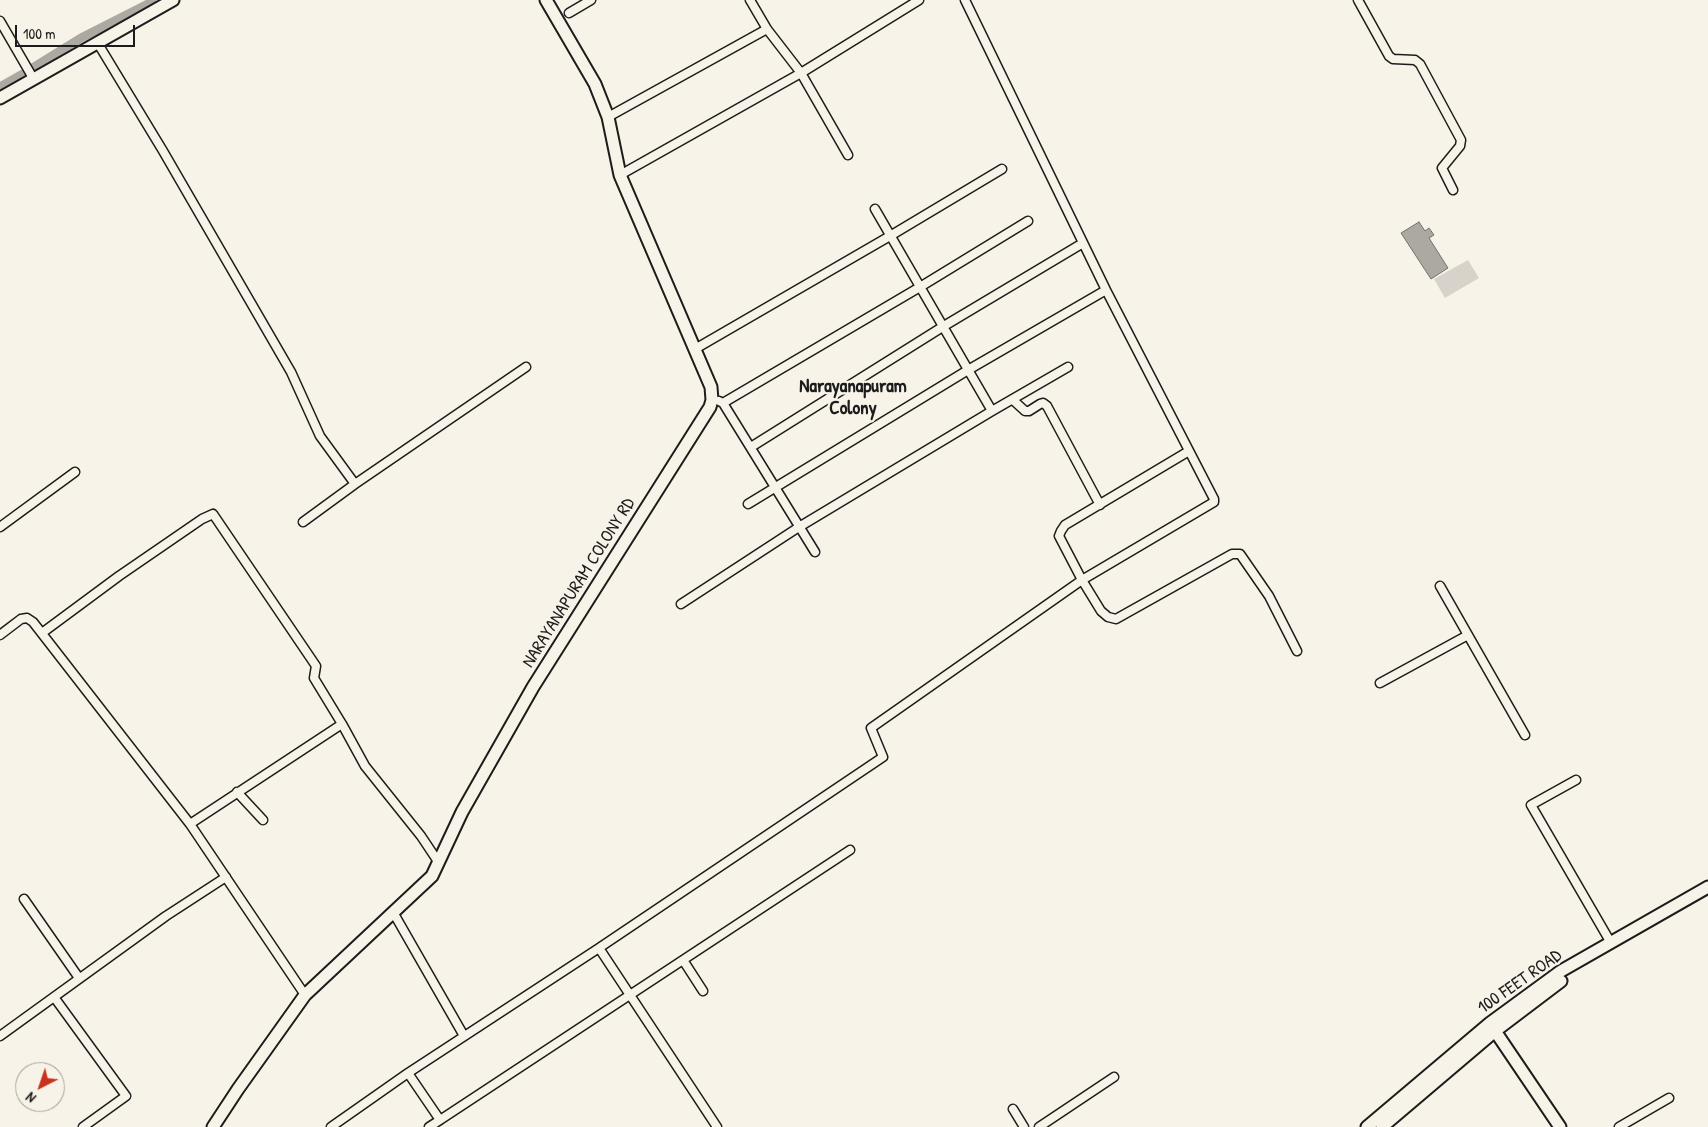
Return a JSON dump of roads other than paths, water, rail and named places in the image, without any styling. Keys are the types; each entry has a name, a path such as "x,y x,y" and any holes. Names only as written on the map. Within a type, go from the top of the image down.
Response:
{"street":[{"path":"0,98 160,3 173,0"},
{"path":"546,0 595,84 608,117 620,175 711,387 718,401 751,447 774,488 815,552"},
{"path":"569,13 591,0"},
{"path":"750,0 767,29 801,73 848,155"},
{"path":"620,175 801,73 919,0"},
{"path":"331,1127 408,1073 884,757 871,728 1082,580 1213,504 1214,499 1106,290 965,0"},
{"path":"1358,0 1389,56 1393,59 1413,60 1420,64 1461,140 1460,146 1442,168 1453,190"},
{"path":"0,21 33,78"},
{"path":"608,117 767,29"},
{"path":"97,42 154,136 290,372 320,436 355,484"},
{"path":"695,349 1002,169"},
{"path":"874,209 992,411"},
{"path":"718,401 920,287 1028,220"},
{"path":"751,447 944,326 1083,243"},
{"path":"748,504 968,370 1106,290"},
{"path":"303,522 355,484 526,367"},
{"path":"681,604 799,527 1068,367"},
{"path":"1013,400 1025,411 1029,411 1040,404 1047,406 1100,505"},
{"name":"NARAYANAPURAM COLONY RD","path":"213,1127 305,995 432,876 462,812 533,687 710,407 718,401"},
{"path":"1189,451 1065,525 1059,536 1082,580 1101,611 1108,617 1116,619 1232,554 1240,554 1269,596 1297,651"},
{"path":"0,527 75,472"},
{"path":"42,633 119,576 211,514 214,515 316,666 314,678 365,766 421,836 439,863"},
{"path":"1440,586 1525,735"},
{"path":"0,634 21,619 27,618 34,622 190,824 305,995"},
{"path":"1380,683 1468,635"},
{"path":"190,824 342,724"},
{"path":"1576,780 1531,805 1611,943"},
{"path":"237,792 263,820"},
{"path":"429,1127 850,850"},
{"path":"0,1036 166,916 226,878"},
{"name":"100 FEET ROAD","path":"1367,1127 1561,971 1708,887"},
{"name":"100 FEET ROAD","path":"1382,1127 1493,1027 1564,979 1708,896"},
{"path":"24,899 79,978"},
{"path":"394,912 464,1036"},
{"path":"599,948 717,1127"},
{"path":"682,960 703,991"},
{"path":"54,997 126,1096 83,1127"},
{"path":"1493,1027 1560,1127"},
{"path":"408,1073 440,1120"},
{"path":"1040,1127 1114,1077"},
{"path":"1619,1127 1669,1098"},
{"path":"1013,1109 1024,1127"}],"waterway":[{"path":"34,67 81,38 152,2"},
{"path":"0,87 23,74"}],"district":[{"name":"Narayanapuram Colony","path":"853,398"}]}
